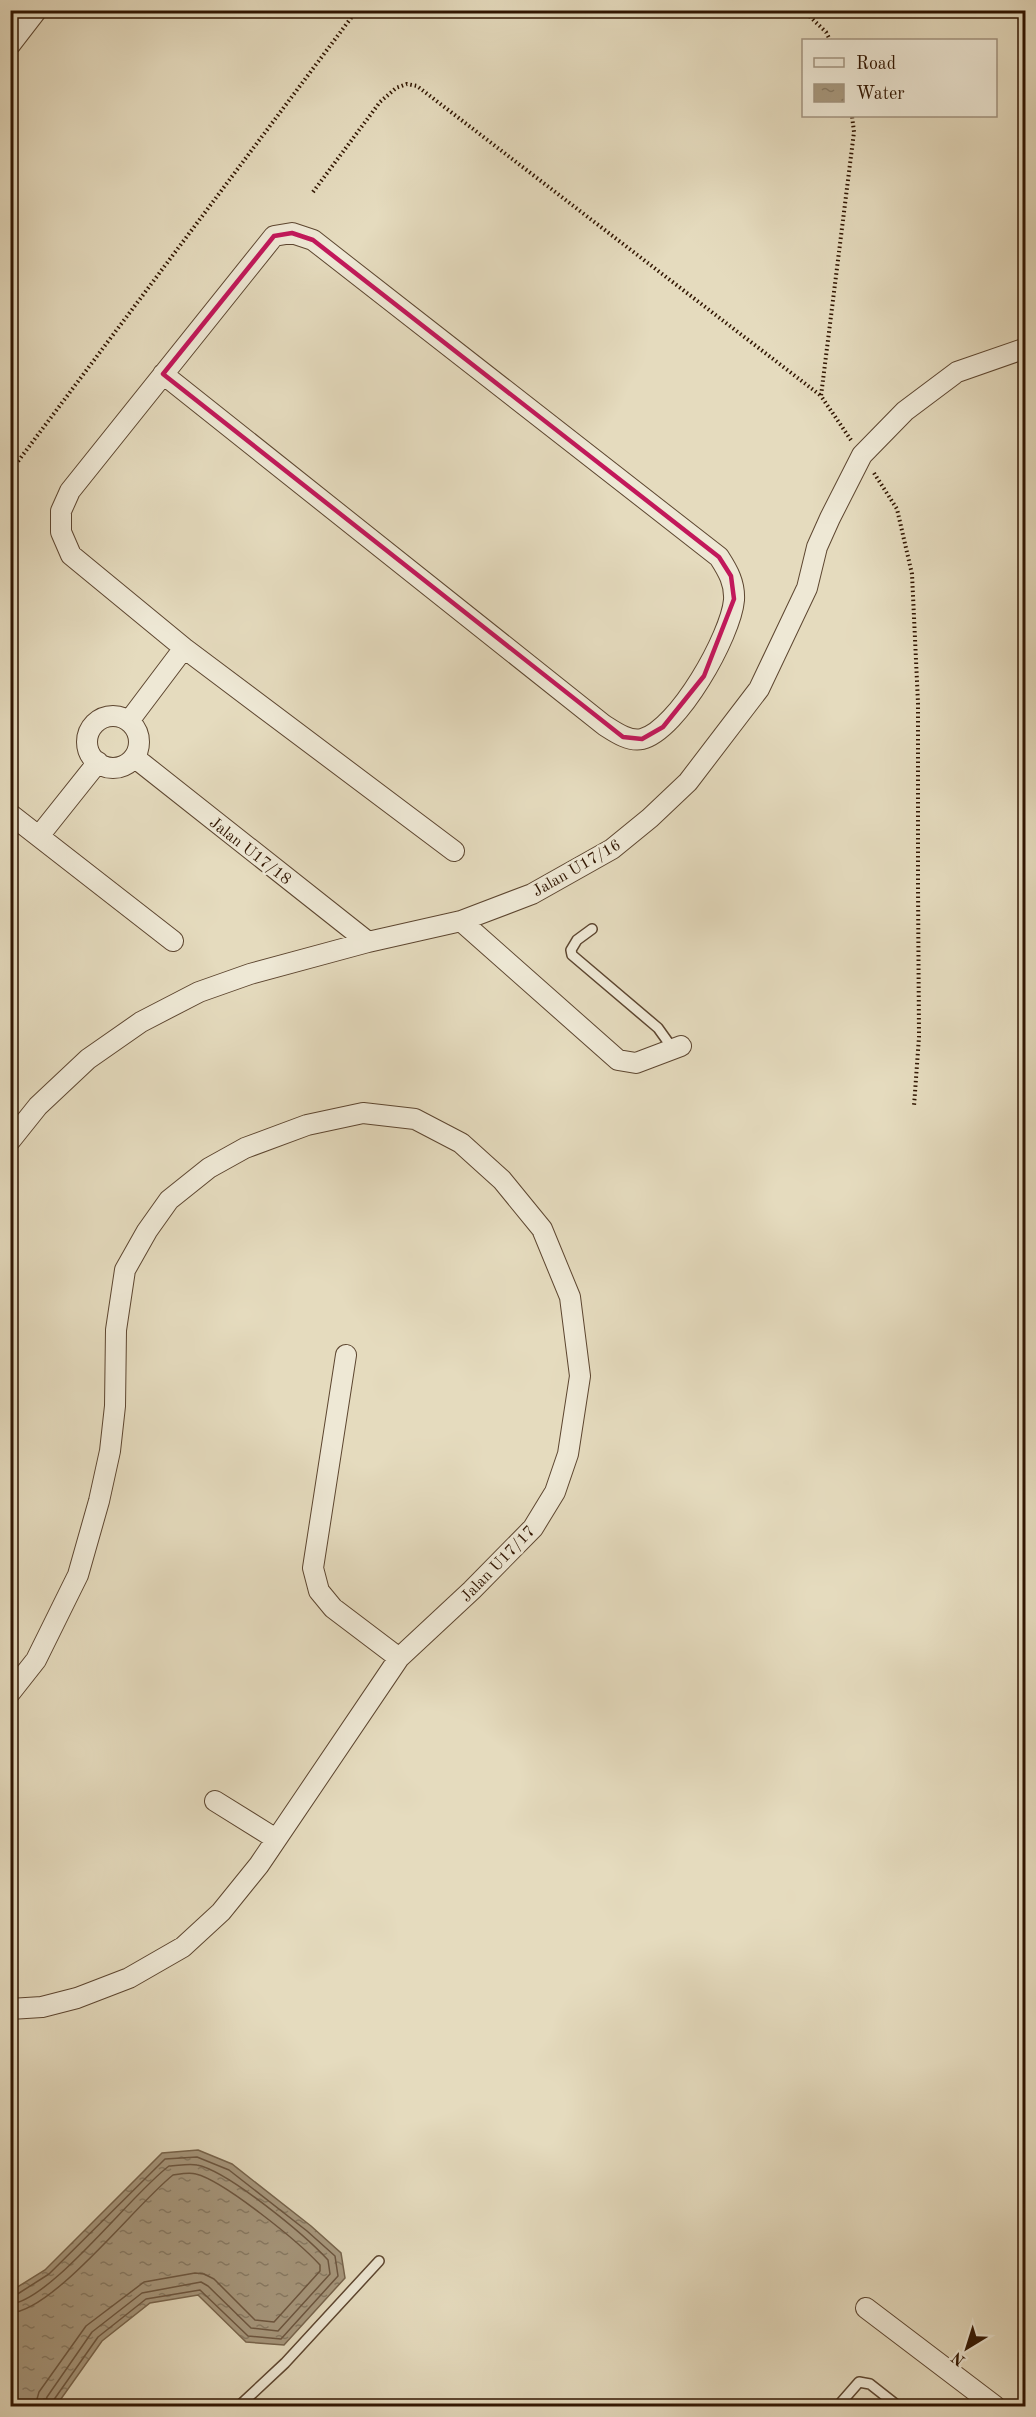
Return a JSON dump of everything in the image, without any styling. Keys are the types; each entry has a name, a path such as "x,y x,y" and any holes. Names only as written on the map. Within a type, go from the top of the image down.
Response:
{"street":[{"path":"10,45 37,10"},
{"path":"163,374 604,725 623,737 642,739 663,728 704,676 729,622 734,599 731,576 719,557 313,240 292,233 274,236 163,374 70,491 62,511 61,532 71,555 184,648 453,851"},
{"name":"Jalan U17/16","path":"10,1141 38,1106 88,1059 141,1022 199,992 250,974 368,942 461,921 532,894 612,849 650,818 688,782 759,689 807,588 817,547 862,455 905,411 957,372 1026,348"},
{"path":"129,721 184,648"},
{"path":"121,717 129,721 134,727 139,742 134,757 121,766 105,766 98,762 88,747 90,730 103,718 121,717"},
{"name":"Jalan U17/18","path":"134,757 368,942"},
{"path":"39,836 98,762"},
{"path":"10,814 173,941"},
{"path":"461,921 618,1060 636,1063 677,1048"},
{"name":"Jalan U17/17","path":"10,1693 36,1660 78,1575 99,1501 110,1451 115,1406 116,1330 125,1270 147,1231 169,1200 218,1163 245,1148 307,1125 363,1113 415,1119 461,1143 502,1180 542,1229 570,1297 580,1376 568,1454 555,1492 533,1528 472,1590 399,1658 276,1839 221,1912 183,1947 129,1978 77,1998 42,2007 10,2009"},
{"path":"346,1355 313,1568 319,1591 333,1608 399,1658"},
{"path":"215,1801 276,1839"},
{"path":"866,2308 990,2405"}],"lane":[{"path":"592,929 573,945 572,955 658,1028 677,1048"},
{"path":"239,2406 285,2363 379,2261"},
{"path":"838,2406 860,2382 870,2384 898,2406"}],"path":[{"path":"10,471 357,10"},
{"path":"803,10 826,32 830,39"},
{"path":"313,192 380,102 396,88 406,84 417,86 821,396 862,455 897,509 912,574 918,703 919,1037 914,1106"},
{"path":"821,396 854,132 852,117"}],"highlighted area":[{"path":"292,233 313,240 719,557 731,576 734,599 704,676 663,727 642,739 623,737 163,374 274,236"}],"water":[{"path":"198,2150 232,2164 311,2226 341,2253 345,2278 284,2345 246,2342 198,2295 150,2303 102,2341 56,2406 11,2406 11,2291 45,2270 162,2153"}]}
